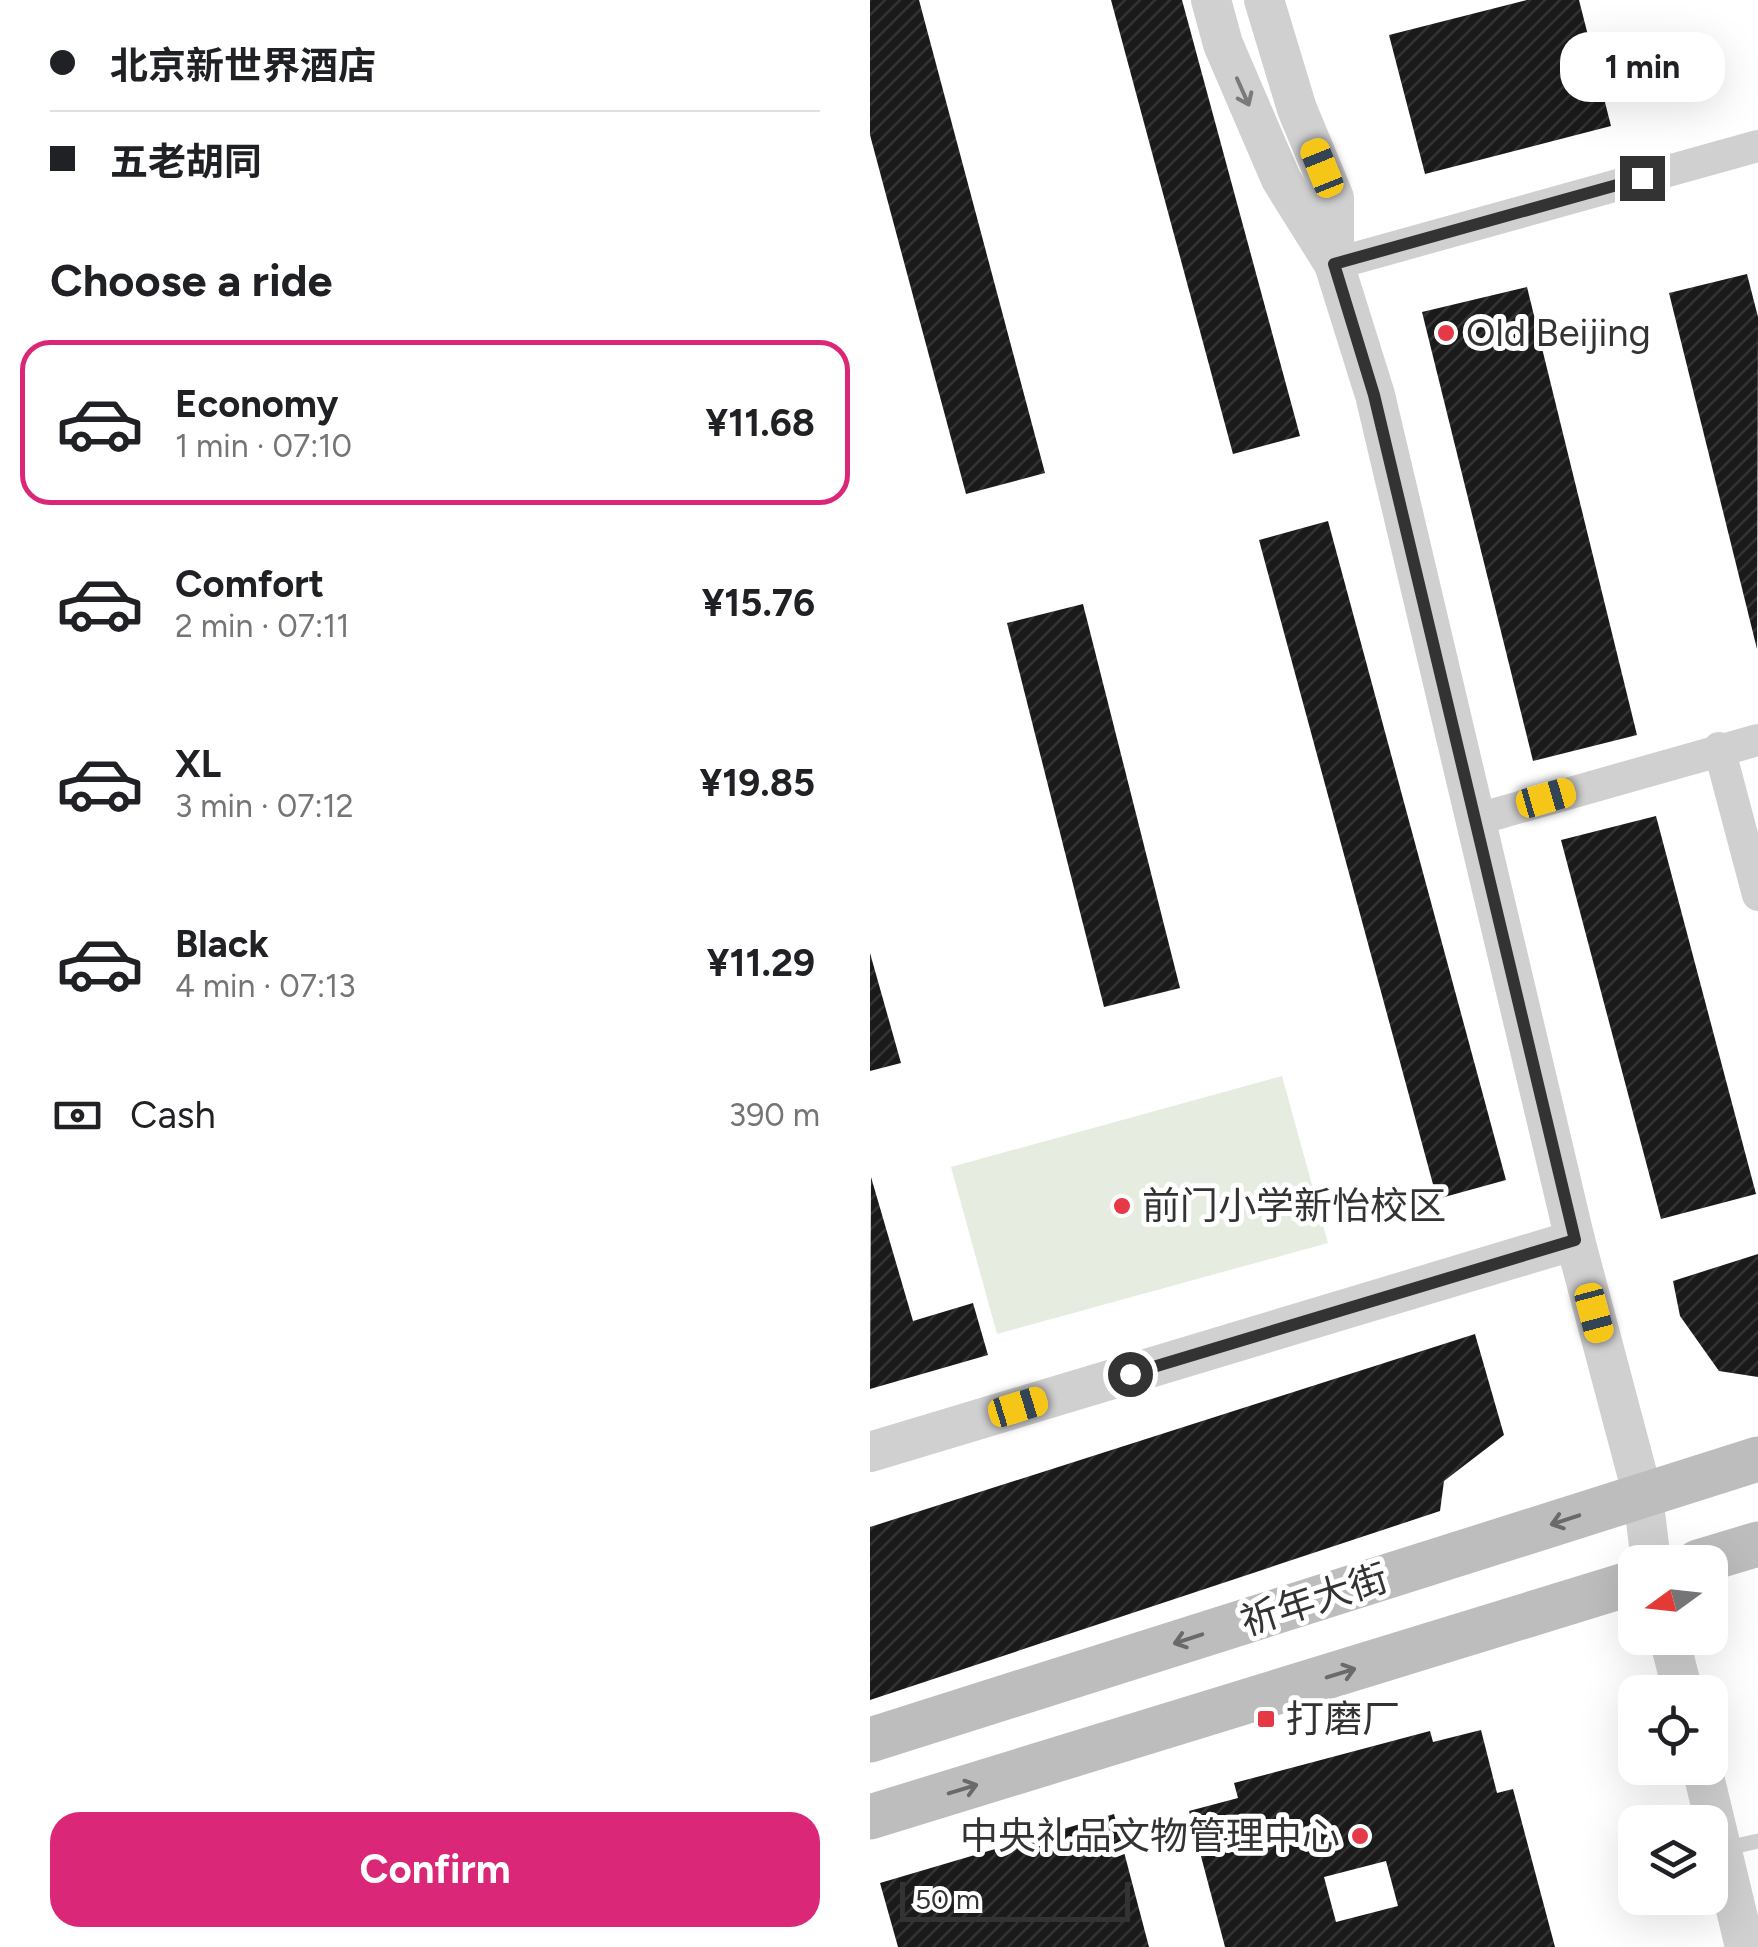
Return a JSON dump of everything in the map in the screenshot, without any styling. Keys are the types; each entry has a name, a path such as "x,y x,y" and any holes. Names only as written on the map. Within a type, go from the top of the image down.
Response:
{"main road":[{"name":"祈年大街","path":"870,1740 1758,1460"},
{"path":"1728,1553 1758,1544"},
{"name":"祈年大街","path":"870,1817 1618,1587"}],"street":[{"path":"1211,0 1223,44 1281,179 1334,264 1374,395 1478,819 1575,1240 1643,1496 1650,1545"},
{"path":"1264,0 1297,109 1334,198 1334,264"},
{"path":"1334,264 1758,146"},
{"path":"1478,819 1758,740"},
{"path":"1719,748 1758,896"},
{"path":"870,1452 1575,1240"},
{"path":"1711,1785 1741,1845 1746,1947"}],"shaded area":[{"path":"1282,1076 1328,1243 997,1334 951,1167"}],"building":[{"path":"870,0 919,0 1045,473 966,494 870,135"},
{"path":"1111,0 1182,0 1300,436 1233,454"},
{"path":"1527,0 1579,0 1611,126 1425,174 1389,35"},
{"path":"1747,274 1758,317 1757,649 1669,293"},
{"path":"1527,287 1637,735 1533,761 1422,312"},
{"path":"1328,521 1506,1180 1437,1199 1259,540"},
{"path":"1083,604 1180,988 1104,1007 1007,623"},
{"path":"1656,816 1756,1194 1661,1219 1561,840"},
{"path":"870,953 901,1063 870,1071"},
{"path":"871,1177 913,1321 973,1303 988,1355 870,1389"},
{"path":"1758,1254 1758,1377 1719,1371 1680,1316 1673,1281"},
{"path":"1475,1334 1504,1435 1444,1481 1440,1511 870,1700 870,1527"},
{"name":"中央礼品文物管理中心","path":"1481,1730 1497,1793 1513,1789 1555,1947 1225,1947 1189,1811 1238,1798 1234,1783 1430,1731 1433,1742","holes":["1386,1861 1398,1906 1336,1922 1324,1877"]},
{"path":"1114,1814 1149,1947 898,1947 880,1883"}],"place":[{"name":"Old Beijing","path":"1446,333"},
{"name":"前门小学新怡校区","path":"1122,1206"},
{"name":"打磨厂","path":"1266,1719"},
{"name":"中央礼品文物管理中心","path":"1360,1836"}],"route":[{"path":"1130,1374 1575,1240 1478,819 1374,395 1334,264 1642,178"}]}
